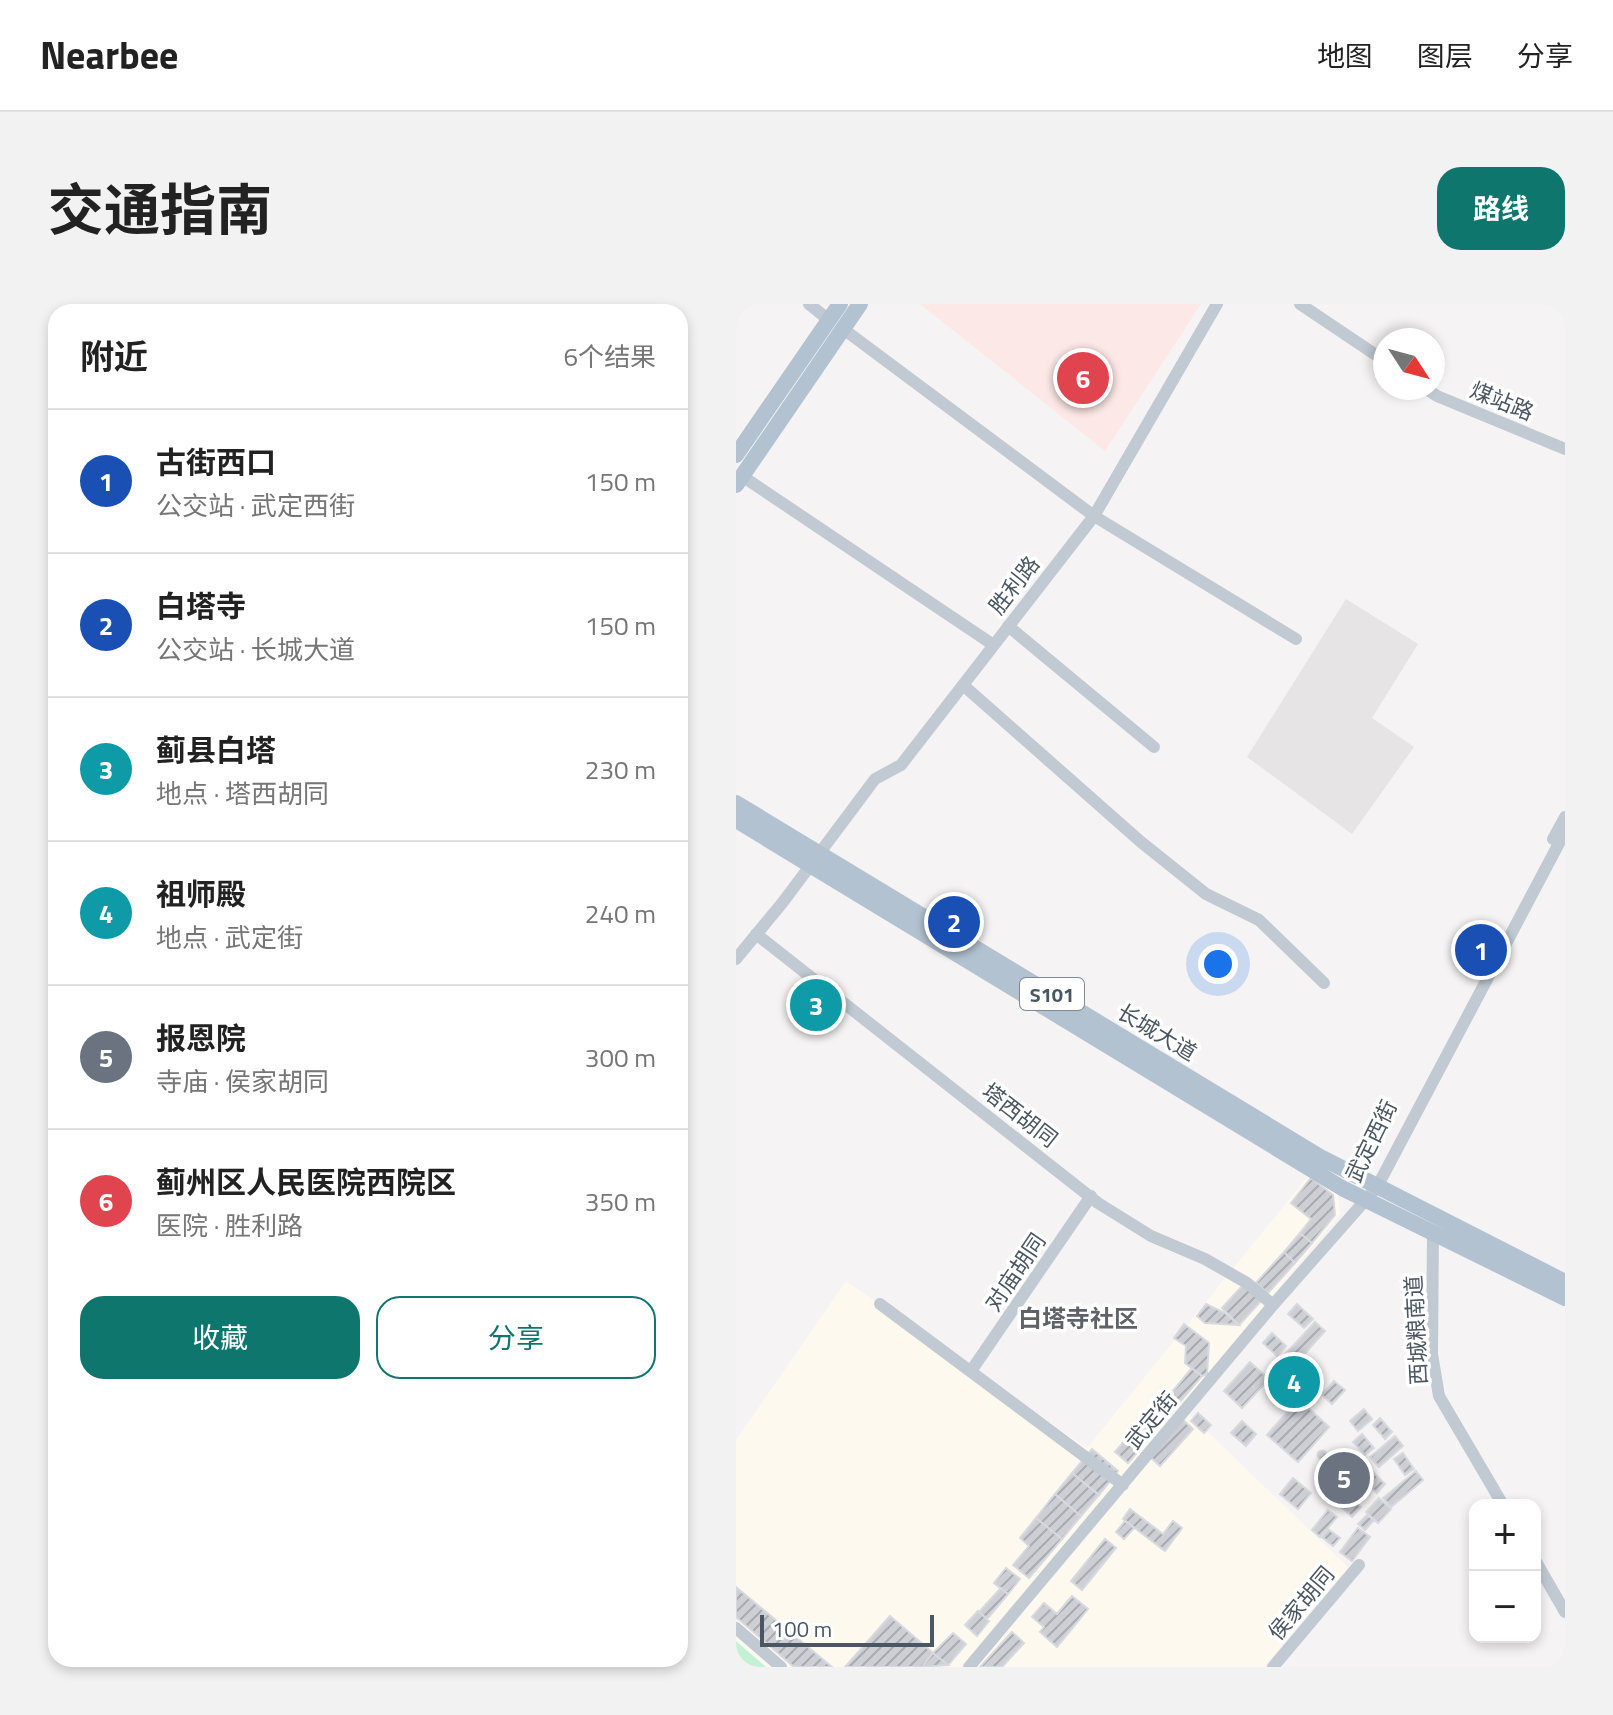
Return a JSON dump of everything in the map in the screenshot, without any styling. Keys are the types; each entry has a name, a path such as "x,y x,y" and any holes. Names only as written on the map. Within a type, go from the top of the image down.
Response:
{"main road":[{"path":"739,480 836,324 840,304"},
{"path":"736,455 836,324 860,304"},
{"name":"长城大道","path":"736,803 815,858 1258,1138 1565,1282"},
{"name":"长城大道","path":"736,820 815,858"},
{"name":"长城大道","path":"1370,1190 1433,1231 1565,1298"}],"street":[{"path":"809,304 1094,516 1296,639"},
{"name":"胜利路","path":"736,959 875,779 901,765 1094,516 1217,304"},
{"path":"1300,304 1373,353"},
{"name":"煤站路","path":"1445,399 1565,449"},
{"path":"739,480 992,644"},
{"path":"1008,626 1154,747"},
{"path":"963,685 1141,842 1206,894 1259,920 1324,983"},
{"name":"武定西街","path":"1370,1190 1565,817"},
{"name":"武定西街","path":"1370,1190 1565,832"},
{"name":"塔西胡同","path":"756,934 1091,1196 1151,1236 1205,1259 1247,1283 1273,1305"},
{"name":"武定街","path":"969,1667 1370,1190"},
{"name":"对庙胡同","path":"971,1371 1091,1196"},
{"name":"西城粮南道","path":"1433,1231 1432,1354 1439,1396 1499,1499"},
{"path":"880,1304 1123,1485"},
{"name":"侯家胡同","path":"1273,1667 1359,1565"},
{"path":"1541,1570 1565,1612"},
{"path":"736,1628 781,1667"}],"shaded area":[{"path":"920,304 1201,304 1105,451"},
{"path":"1346,599 1418,644 1372,718 1414,747 1352,834 1247,757"},
{"path":"1309,1175 1338,1195 1340,1214 1181,1406 1348,1567 1264,1667 736,1667 736,1440 846,1281 1087,1448"}],"green space":[{"path":"736,1641 766,1667 736,1667"}],"building":[{"path":"816,997 825,1006 816,1015 807,1006"},
{"path":"1311,1178 1333,1195 1335,1215 1312,1243 1300,1233 1311,1219 1291,1203"},
{"path":"1300,1233 1312,1243 1295,1263 1284,1252"},
{"path":"1284,1252 1295,1263 1268,1293 1256,1283"},
{"path":"1243,1285 1261,1301 1239,1325 1222,1308"},
{"path":"1206,1304 1225,1313 1239,1325 1205,1323 1197,1316"},
{"path":"1297,1304 1313,1319 1304,1328 1288,1314"},
{"path":"1315,1322 1325,1331 1291,1369 1280,1360"},
{"path":"1184,1324 1209,1343 1207,1374 1202,1376 1185,1363 1186,1346 1174,1338"},
{"path":"1272,1333 1286,1346 1277,1356 1263,1343"},
{"path":"1250,1362 1269,1379 1242,1408 1224,1391"},
{"path":"1192,1368 1202,1376 1162,1423 1153,1415"},
{"path":"1292,1370 1306,1382 1296,1393 1282,1381"},
{"path":"1334,1381 1345,1390 1332,1404 1322,1395"},
{"path":"1299,1399 1329,1427 1298,1462 1267,1435"},
{"path":"1364,1409 1372,1419 1358,1431 1350,1421"},
{"path":"1149,1412 1162,1423 1128,1463 1115,1452"},
{"path":"1198,1413 1211,1425 1204,1433 1191,1421"},
{"path":"1380,1418 1392,1432 1385,1439 1373,1425"},
{"path":"1182,1419 1193,1429 1160,1466 1149,1456"},
{"path":"1242,1421 1256,1434 1246,1446 1231,1433"},
{"path":"1362,1434 1374,1448 1365,1455 1353,1442"},
{"path":"1395,1436 1403,1446 1379,1467 1370,1457"},
{"path":"1092,1449 1118,1471 1099,1495 1072,1473"},
{"path":"1322,1450 1327,1455 1322,1460 1317,1455"},
{"path":"1403,1453 1414,1469 1405,1475 1394,1459"},
{"path":"1345,1464 1358,1475 1343,1492 1330,1480"},
{"path":"1371,1470 1385,1484 1377,1493 1362,1480"},
{"path":"1416,1471 1423,1480 1391,1507 1383,1498"},
{"path":"1072,1473 1099,1495 1081,1516 1055,1494"},
{"path":"1293,1478 1311,1493 1298,1509 1280,1494"},
{"path":"1055,1494 1081,1516 1062,1539 1036,1518"},
{"path":"1347,1494 1361,1507 1352,1517 1338,1504"},
{"path":"1379,1498 1391,1509 1378,1523 1366,1512"},
{"path":"1130,1509 1163,1534 1173,1521 1182,1528 1165,1551 1123,1519"},
{"path":"1328,1510 1337,1517 1320,1537 1312,1530"},
{"path":"1367,1515 1374,1520 1365,1530 1358,1524"},
{"path":"1036,1518 1062,1539 1029,1578 1013,1565 1029,1546 1020,1538"},
{"path":"1125,1521 1134,1528 1124,1539 1116,1532"},
{"path":"1358,1528 1370,1537 1352,1561 1340,1552"},
{"path":"1328,1529 1340,1538 1333,1546 1322,1537"},
{"path":"1105,1539 1116,1548 1082,1590 1071,1581"},
{"path":"1006,1568 1020,1579 1008,1594 994,1583"},
{"path":"736,1587 832,1667 794,1667 736,1617"},
{"path":"1001,1588 1008,1594 987,1619 979,1612"},
{"path":"1072,1596 1088,1609 1057,1647 1040,1632 1044,1627 1032,1617 1044,1603 1057,1614"},
{"path":"978,1611 989,1621 977,1636 965,1625"},
{"path":"890,1616 933,1653 922,1667 845,1667"},
{"path":"1012,1632 1024,1643 1002,1667 980,1667"},
{"path":"953,1633 966,1644 948,1665 933,1653"},
{"path":"933,1653 948,1665 922,1667"}],"place":[{"name":"蓟州区人民医院西院区","path":"1083,378"},
{"name":"白塔寺","path":"954,922"},
{"name":"古街西口","path":"1481,950"},
{"name":"蓟县白塔","path":"816,1005"},
{"name":"祖师殿","path":"1294,1382"},
{"name":"报恩院","path":"1344,1478"}],"district":[{"name":"白塔寺社区","path":"1078,1318"}]}
